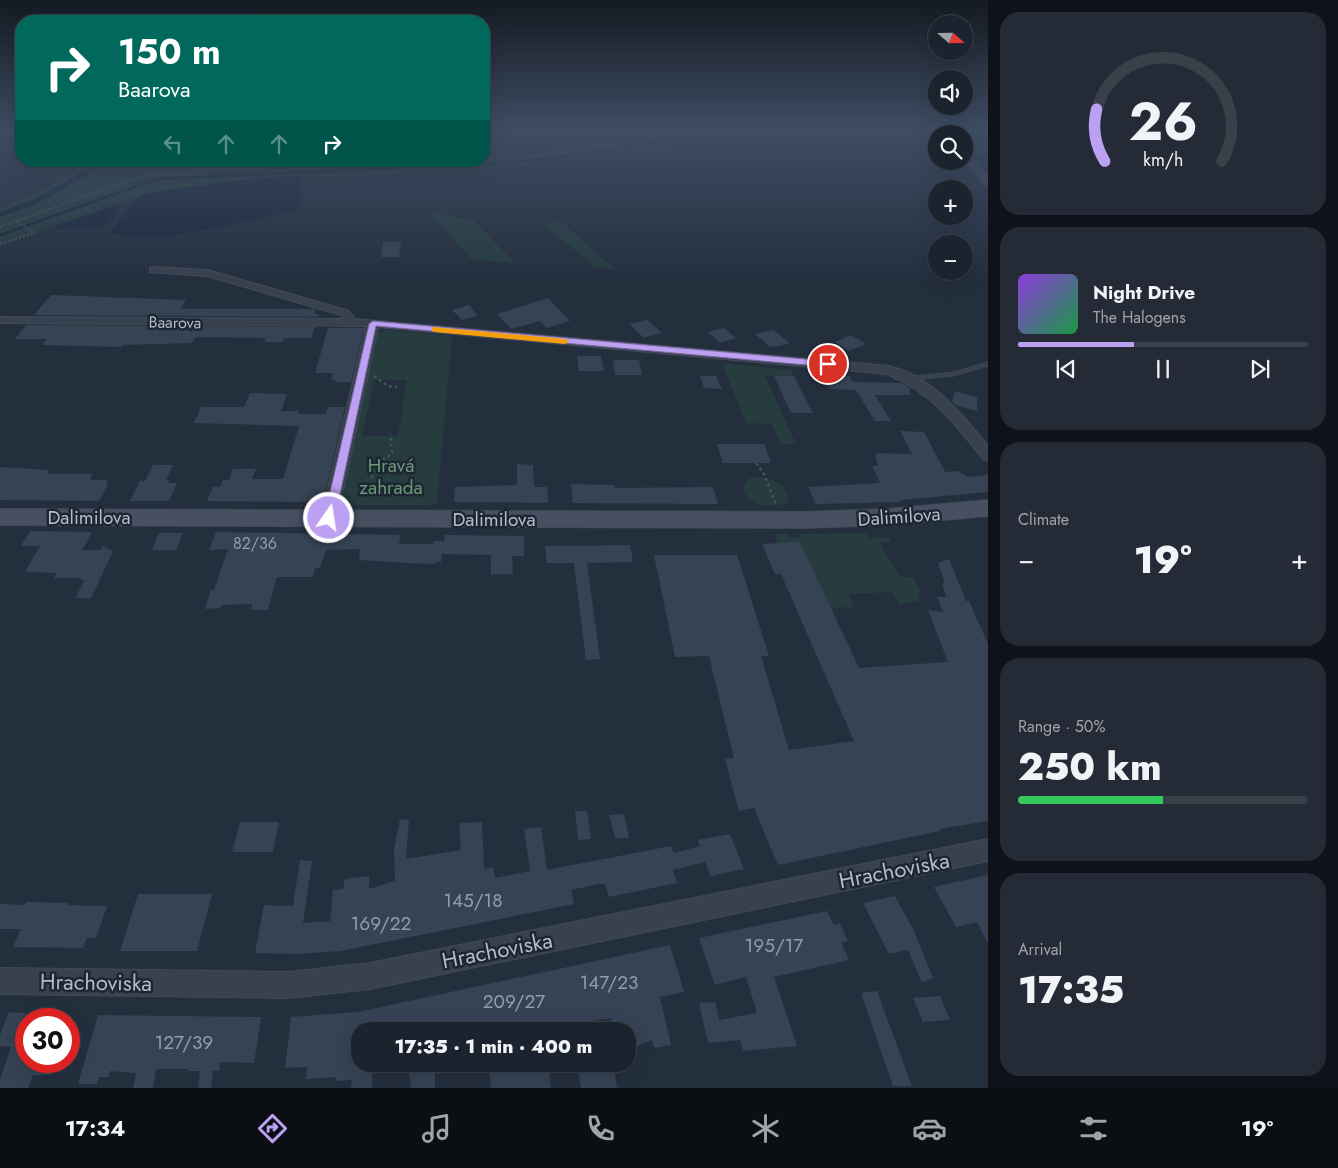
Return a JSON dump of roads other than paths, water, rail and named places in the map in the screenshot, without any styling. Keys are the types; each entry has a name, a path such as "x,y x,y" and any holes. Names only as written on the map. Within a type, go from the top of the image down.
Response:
{"main road":[{"name":"Dalimilova","path":"3,521 329,518 782,520 888,517 988,508"}],"street":[{"path":"154,270 208,274 266,288 346,313 351,323"},
{"name":"Baarova","path":"0,320 373,324 890,370 913,378 936,393 988,456"},
{"path":"329,518 373,324"},
{"name":"Hrachoviska","path":"0,980 288,985 370,976 988,850"}],"lane":[{"name":"Baarova","path":"913,378 954,374 988,364"}],"water":[{"path":"70,179 80,179 38,203 0,217 0,212 31,201"},
{"path":"303,179 300,207 296,211 179,234 132,236 110,232 137,198 149,193 231,181"},
{"path":"117,205 120,207 113,219 100,229 57,229 55,226"}],"waterway":[{"path":"0,235 162,179"}],"park label":[{"name":"Hravá zahrada","path":"391,476"}]}
